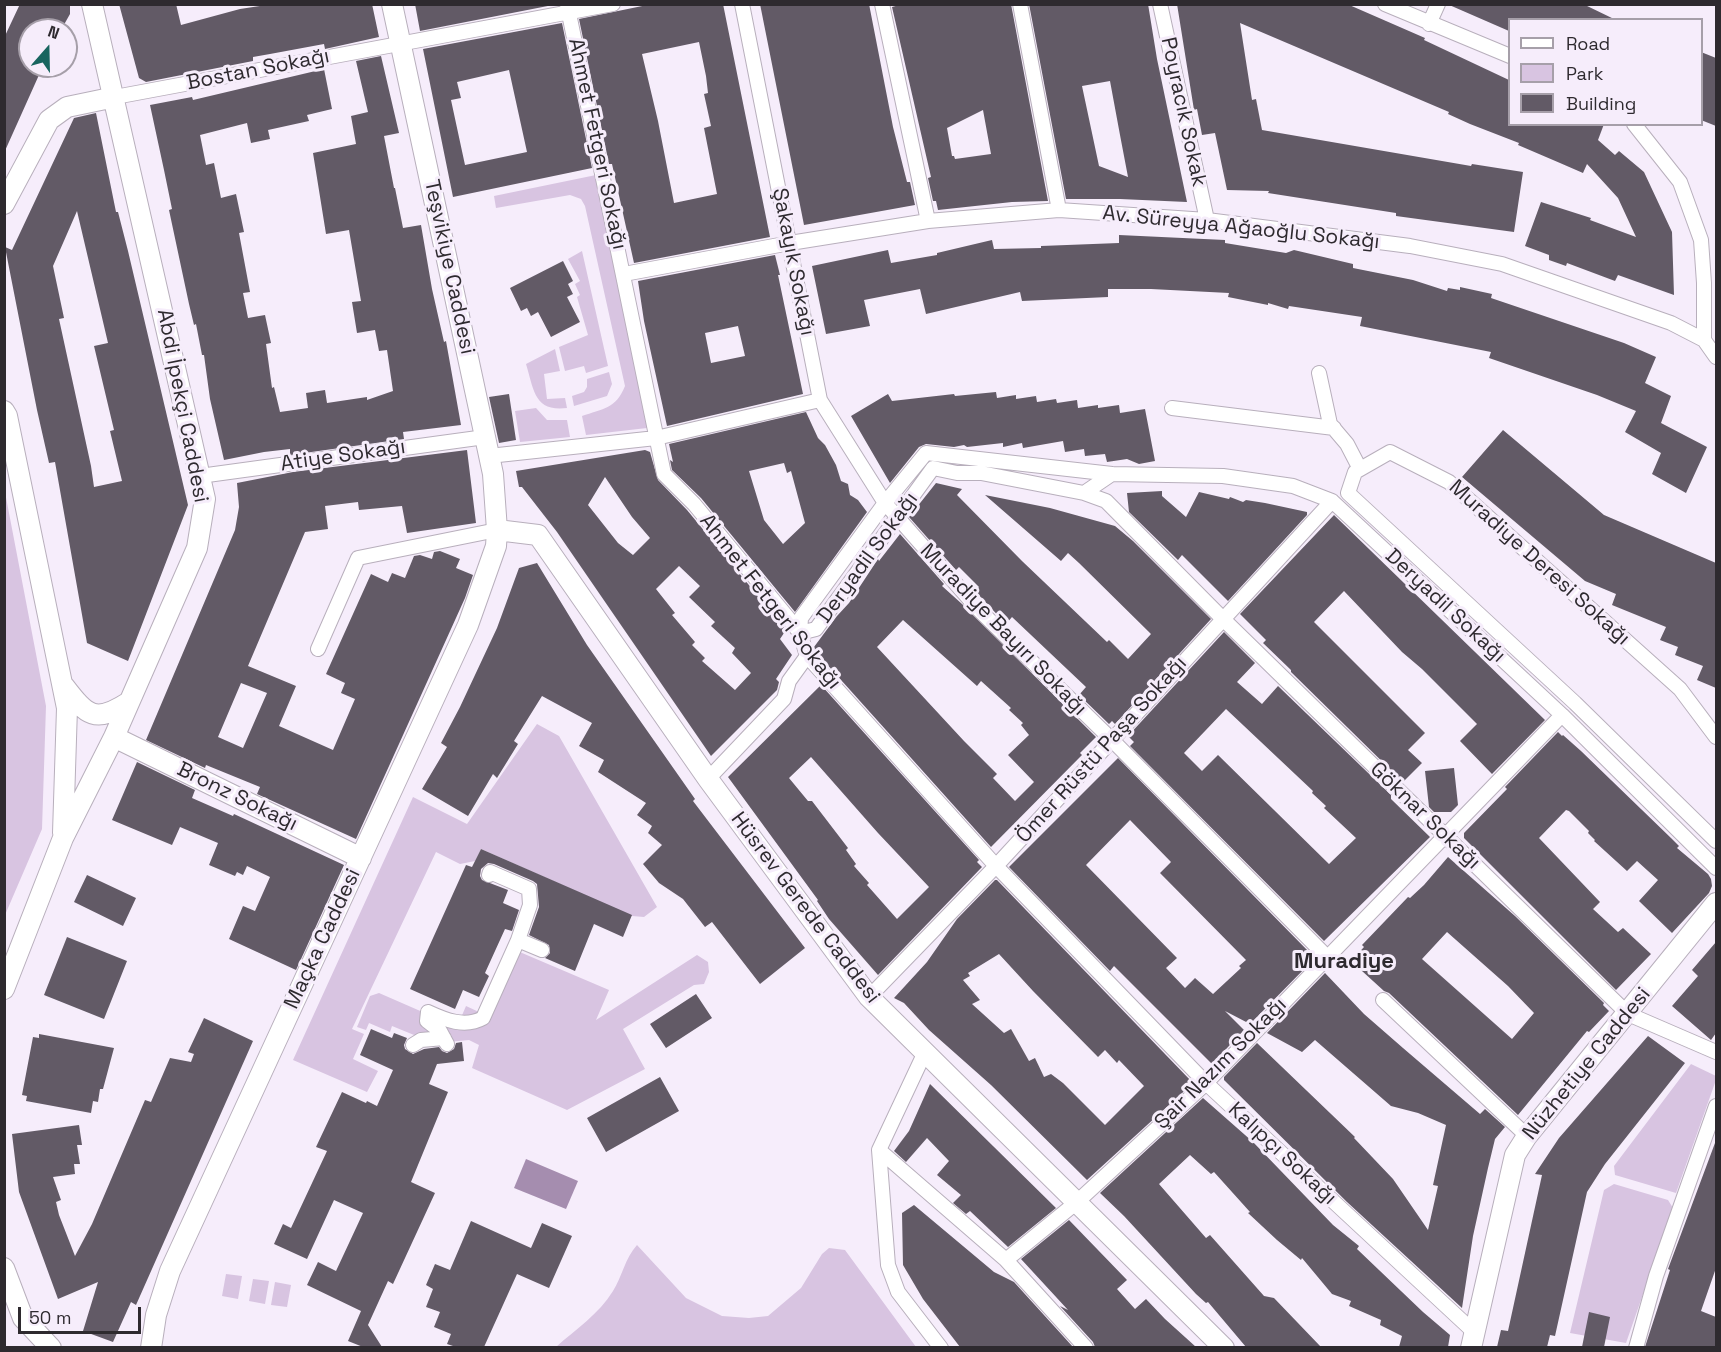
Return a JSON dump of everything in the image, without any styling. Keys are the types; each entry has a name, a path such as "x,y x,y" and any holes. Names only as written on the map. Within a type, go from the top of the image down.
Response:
{"street":[{"name":"Abdi İpekçi Caddesi","path":"4,989 63,838 114,737 197,548 205,500 92,4"},
{"name":"Teşvikiye Caddesi","path":"392,4 489,456 497,530"},
{"name":"Bostan Sokağı","path":"114,97 401,44 568,9 613,4"},
{"name":"Şakayık Sokağı","path":"741,4 820,400 885,503"},
{"path":"882,4 928,221"},
{"path":"1020,4 1059,210"},
{"name":"Poyracık Sokak","path":"1160,4 1207,220"},
{"path":"1385,4 1508,56"},
{"path":"1430,24 1438,4"},
{"name":"Ahmet Fetgeri Sokağı","path":"568,9 664,474 694,504 800,633 807,656 996,866"},
{"path":"4,204 49,120 67,107 114,97"},
{"path":"1636,126 1680,182 1701,240 1704,340 1716,357"},
{"name":"Av. Süreyya Ağaoğlu Sokağı","path":"624,274 790,243 928,221 1059,210 1207,220 1410,246 1502,264 1671,323 1704,340"},
{"path":"1319,373 1330,424 1347,444 1360,469"},
{"path":"489,456 656,438 820,400"},
{"path":"1172,408 1334,429"},
{"path":"4,411 7,416 67,708 63,838"},
{"name":"Atiye Sokağı","path":"200,476 485,437"},
{"name":"Muradiye Deresi Sokağı","path":"1360,469 1390,452 1449,482 1680,689 1716,737"},
{"name":"Deryadil Sokağı","path":"1084,493 981,473 957,473 933,468 816,629 800,633 801,618 885,503 926,453 1112,474 1222,476 1293,486 1332,501 1562,715 1716,868"},
{"path":"957,473 959,457"},
{"name":"Deryadil Sokağı","path":"1360,469 1355,472 1348,493 1575,703 1716,841"},
{"path":"1084,493 1112,474"},
{"name":"Göknar Sokağı","path":"1084,493 1106,501 1222,618 1628,1014"},
{"name":"Ömer Rüstü Paşa Sokağı","path":"869,997 996,866 1332,501"},
{"name":"Muradiye Bayırı Sokağı","path":"885,503 978,609 1112,740 1328,958"},
{"path":"318,649 358,558 497,530"},
{"name":"Hüsrev Gerede Caddesi","path":"497,530 538,535 708,779 869,997 1224,1347"},
{"name":"Maçka Caddesi","path":"151,1347 156,1315 170,1271 468,625 496,546 497,530"},
{"path":"708,779 784,699 789,681 807,656"},
{"path":"61,681 81,708 99,715 112,713 129,702"},
{"name":"Şair Nazım Sokağı","path":"1006,1260 1077,1202 1206,1083 1562,715"},
{"name":"Bronz Sokağı","path":"114,737 361,858"},
{"name":"Kalıpçı Sokağı","path":"996,866 1206,1083 1472,1340"},
{"path":"430,1043 440,1031 428,1021 428,1012 452,1022 478,1021 483,1018 519,940 529,925 530,888 493,873"},
{"name":"Nüzhetiye Caddesi","path":"1472,1340 1515,1155 1527,1136 1716,903"},
{"path":"519,940 542,950"},
{"path":"1383,1000 1527,1136"},
{"path":"1628,1014 1716,1052"},
{"path":"925,1052 879,1150 888,1265 898,1292 941,1347"},
{"path":"1636,1347 1656,1276 1716,1106"},
{"path":"879,1150 1006,1260 1086,1347"},
{"path":"4,1268 23,1318 51,1347"}],"green space":[{"path":"596,175 647,428 586,435 582,416 613,404 625,386 585,206 581,199 570,195 496,208 494,196"},
{"path":"582,251 608,366 586,373 584,366 565,371 559,347 588,335 577,297 580,295 575,284 580,281 568,259"},
{"path":"555,349 560,371 544,374 547,399 565,398 567,408 556,408 542,403 534,390 526,364"},
{"path":"609,372 612,384 607,396 574,406 572,396 584,392 587,379"},
{"path":"536,408 547,420 567,420 570,437 520,442 515,411"},
{"path":"4,487 46,706 42,829 5,915"},
{"path":"537,724 559,736 657,907 644,917 632,916 481,849 475,861 460,864 436,852 352,1029 364,1034 353,1059 378,1071 367,1092 293,1060 413,797 467,824"},
{"path":"508,947 609,990 596,1020 697,955 708,962 709,972 704,984 694,985 623,1029 645,1069 567,1110 472,1068 479,1045 469,1040 416,1045 419,1037 392,1026 390,1032 369,1023 366,1030 357,1027 370,996 379,993 457,1027 466,1006 479,1012"},
{"path":"1691,1064 1716,1076 1716,1080 1676,1193 1615,1175 1614,1166"},
{"path":"1614,1184 1668,1200 1673,1208 1626,1343 1570,1333 1604,1190"},
{"path":"637,1245 686,1298 722,1316 749,1318 768,1316 801,1288 822,1254 829,1248 845,1250 916,1347 556,1347 594,1314 607,1299"},
{"path":"226,1274 242,1276 238,1299 222,1296"},
{"path":"253,1279 269,1281 265,1304 249,1301"},
{"path":"275,1282 291,1285 287,1307 271,1305"}],"shaded area":[{"path":"526,1159 578,1181 566,1209 514,1188"}],"building":[{"path":"20,4 70,4 68,18 18,18 18,78 38,78 4,153 4,38"},
{"path":"119,4 176,4 181,25 240,9 273,4 372,4 379,37 325,49 324,44 253,57 253,61 146,82 139,78"},
{"path":"415,4 558,4 420,31"},
{"path":"652,4 723,4 770,237 634,263 612,164 609,164 579,19","holes":["699,42 708,93 704,94 711,126 704,128 717,194 674,203 642,54"]},
{"path":"760,4 869,4 893,127 915,205 804,225"},
{"path":"903,4 1011,4 1048,201 1012,202 938,210 936,201 933,201 928,178 931,177 892,7","holes":["983,110 991,154 955,159 952,156 947,128"]},
{"path":"1029,4 1148,4 1187,202 1066,199","holes":["1110,81 1128,177 1099,166 1082,86"]},
{"path":"1177,4 1347,4 1425,38 1424,40 1508,80 1508,126 1603,126 1598,140 1615,155 1619,151 1644,172 1672,232 1674,295 1618,275 1615,281 1567,263 1566,266 1549,260 1549,255 1525,246 1541,202 1591,218 1590,220 1636,237 1618,198 1587,164 1583,173 1518,145 1519,143 1448,114 1449,112 1240,23 1252,100 1256,99 1262,130 1471,166 1472,164 1523,172 1514,232 1396,216 1396,213 1268,193 1269,191 1227,190 1215,133 1202,135 1197,109 1194,110"},
{"path":"1447,4 1583,4 1612,18 1508,18 1508,31"},
{"path":"562,23 592,168 453,197 423,49","holes":["509,70 527,152 465,165 451,100 461,98 457,82"]},
{"path":"1703,53 1716,58 1716,126 1703,121"},
{"path":"381,56 399,133 384,136 394,188 403,228 421,225 461,425 403,432 404,439 290,455 290,449 264,452 224,460 210,399 204,355 202,355 196,324 194,325 169,210 172,209 150,105 192,97 193,100 324,69 332,109 307,115 309,121 268,130 270,139 251,143 247,123 200,135 206,165 214,163 221,198 236,194 244,232 239,233 250,292 243,293 248,318 265,315 271,343 266,344 272,388 274,387 280,412 308,408 306,393 325,390 327,403 367,397 367,400 393,391 387,350 379,351 375,330 357,333 352,302 361,301 349,230 326,234 313,153 356,144 351,116 368,112 356,61"},
{"path":"96,113 116,212 118,212 128,251 188,505 128,661 87,643 55,462 49,463 5,247 12,250 74,118","holes":["77,211 108,343 94,346 114,430 110,431 122,481 94,487 59,319 64,318 53,266"]},
{"path":"1119,235 1225,240 1225,243 1286,253 1294,250 1353,264 1353,268 1413,280 1447,291 1448,288 1460,290 1460,287 1492,294 1491,298 1624,343 1656,357 1645,383 1671,396 1661,423 1707,447 1686,493 1652,474 1661,453 1625,432 1636,411 1597,395 1489,358 1491,352 1360,326 1362,317 1289,306 1288,309 1268,303 1268,305 1228,297 1229,293 1108,289 1108,297 1022,301 1020,292 926,314 920,289 864,300 870,326 826,334 812,266 888,250 891,263 937,255 937,253 992,240 994,249 1041,248 1041,246 1119,243"},
{"path":"775,255 803,394 667,426 644,321 638,281","holes":["738,326 745,356 711,363 705,333"]},
{"path":"563,261 573,281 568,284 573,294 567,297 580,322 551,337 538,312 531,316 527,308 521,311 510,288"},
{"path":"996,392 997,398 1016,395 1016,399 1036,396 1037,402 1056,399 1057,403 1077,400 1078,408 1119,405 1120,413 1145,409 1155,461 1139,464 1127,459 1107,462 1105,454 1085,456 1084,449 1065,452 1063,441 1023,448 1022,443 1003,447 1003,443 967,447 926,444 919,447 890,483 851,416 888,394 892,401"},
{"path":"509,394 516,440 499,443 489,397"},
{"path":"806,412 818,438 825,445 836,465 841,481 848,484 850,495 858,500 867,512 795,612 701,498 672,470 670,460 673,462 669,444","holes":["784,463 787,473 791,471 805,523 783,544 764,520 749,471"]},
{"path":"1503,430 1604,515 1716,563 1716,688 1697,680 1703,666 1675,655 1678,647 1660,640 1666,627 1612,605 1616,594 1585,581 1462,477"},
{"path":"467,450 476,523 407,533 402,506 359,510 358,502 325,506 328,529 305,532 248,666 296,686 279,726 333,750 355,699 341,693 345,683 326,674 371,574 388,582 392,573 405,578 414,556 420,555 432,559 434,552 440,551 460,559 456,568 473,575 465,598 356,839 257,794 260,787 206,765 205,768 146,740 235,530 239,507 237,483 293,472","holes":["241,683 267,693 243,748 218,737"]},
{"path":"645,450 650,452 658,480 687,510 786,630 780,639 792,655 776,679 779,682 777,690 711,756 557,532 522,487 519,487 516,471","holes":["605,477 632,517 650,538 633,555 618,543 588,505","679,566 700,586 689,597 715,622 711,626 735,648 732,653 751,673 735,690 702,661 705,658 692,645 695,642 672,615 675,613 656,589"]},
{"path":"936,483 962,489 957,495 1022,561 1128,659 1151,634 1068,553 1061,561 985,495 1050,508 1115,526 1211,619 1115,724 1112,721 1109,724 1079,695 1086,687 1012,617 1006,624 975,591 979,587 959,567 956,570 909,517"},
{"path":"1162,491 1162,496 1186,517 1199,492 1229,499 1230,497 1243,502 1246,500 1265,503 1307,512 1307,515 1228,601 1182,555 1178,560 1129,512 1127,493"},
{"path":"1334,515 1545,720 1492,774 1460,741 1477,724 1402,652 1344,591 1314,622 1425,733 1408,750 1422,763 1403,782 1291,672 1263,643 1266,640 1240,614"},
{"path":"900,534 944,584 942,586 1096,737 1080,753 1082,755 991,847 815,651 814,647 849,603 878,559 879,561","holes":["903,620 977,686 981,681 1011,708 1009,710 1023,723 1021,725 1029,735 1008,755 1034,782 1015,801 993,778 997,774 877,647"]},
{"path":"537,563 587,645 695,799 693,801 805,948 760,984 712,922 705,927 683,899 659,883 643,864 662,845 648,833 652,826 637,815 646,803 598,772 604,760 579,746 592,723 542,696 514,741 518,744 497,778 493,774 468,816 422,789 447,747 441,743 497,628 519,568"},
{"path":"1224,632 1255,663 1237,682 1262,704 1278,686 1391,795 1391,799 1430,837 1324,941 1130,746 1134,742 1128,736","holes":["1226,709 1313,791 1312,793 1326,806 1324,808 1356,838 1329,864 1218,755 1202,771 1184,753"]},
{"path":"821,685 979,860 977,862 982,867 878,975 829,919 818,900 728,777","holes":["811,757 929,887 897,919 867,885 869,883 854,866 856,864 846,850 848,848 812,801 808,801 789,778"]},
{"path":"1558,732 1581,751 1711,879 1712,886 1709,893 1672,933 1639,901 1658,880 1637,861 1627,871 1594,841 1589,831 1569,811 1566,810 1539,838 1600,902 1593,909 1618,932 1623,928 1651,954 1616,990 1464,838 1464,833"},
{"path":"1118,758 1314,959 1250,1024 1225,1011 1244,1030 1212,1064 1114,966 1110,971 1009,867","holes":["1130,820 1171,862 1160,873 1246,960 1239,966 1241,968 1213,994 1195,978 1185,988 1166,968 1177,958 1086,865"]},
{"path":"137,762 195,790 192,798 233,816 234,814 344,865 296,970 229,939 243,906 255,911 270,877 247,866 243,875 237,872 235,876 209,865 218,843 180,827 172,845 112,820"},
{"path":"1454,768 1458,805 1451,812 1434,812 1429,807 1425,771"},
{"path":"481,849 632,915 623,937 594,924 575,971 545,958 550,953 549,945 529,935 539,907 537,884 488,863 481,869 482,880 508,890 503,903 519,910 512,931 505,929 485,973 489,976 479,997 463,990 455,1009 410,989 466,865 472,867"},
{"path":"1448,857 1515,916 1604,1003 1603,1005 1609,1011 1589,1032 1587,1031 1518,1115 1389,993 1351,961 1364,947 1362,945 1408,897 1410,898","holes":["1447,932 1508,986 1534,1013 1512,1039 1422,959"]},
{"path":"87,875 136,898 123,926 74,902"},
{"path":"997,880 1193,1083 1087,1180 991,1085 929,1030 904,1003 894,998 927,962 957,919","holes":["999,954 1098,1057 1105,1050 1117,1063 1119,1060 1144,1086 1105,1125 1063,1083 1051,1074 1044,1077 1035,1058 1029,1061 1011,1029 1004,1033 972,1004 980,1000 963,980 970,976 968,973"]},
{"path":"67,937 127,961 104,1019 44,995"},
{"path":"1716,942 1716,1033 1711,1040 1672,1006 1698,976 1692,970"},
{"path":"1325,973 1364,1014 1480,1114 1485,1109 1505,1127 1495,1139 1488,1168 1473,1236 1462,1308 1347,1202 1224,1080 1224,1077 1257,1043 1355,1137 1393,1179 1428,1230 1438,1186 1433,1185 1446,1125 1418,1113 1391,1106 1315,1040 1302,1052 1267,1033"},
{"path":"696,994 712,1018 666,1048 650,1024"},
{"path":"204,1018 253,1041 136,1305 131,1302 113,1342 83,1331 98,1282 58,1299 19,1192 12,1134 79,1125 82,1145 77,1145 80,1164 74,1164 75,1174 53,1177 61,1200 56,1202 59,1215 75,1256 92,1224 145,1100 151,1102 170,1058 191,1062 194,1054 188,1052"},
{"path":"371,1029 392,1038 394,1033 407,1038 405,1049 413,1054 424,1049 439,1047 447,1053 454,1049 456,1043 462,1042 464,1061 437,1064 429,1084 448,1092 411,1182 435,1193 393,1284 388,1281 368,1325 382,1347 363,1347 348,1341 361,1311 307,1285 318,1262 336,1271 363,1213 334,1200 307,1259 274,1244 283,1224 291,1228 327,1151 316,1147 342,1092 377,1106 393,1070 360,1055"},
{"path":"39,1034 114,1048 103,1089 100,1089 98,1102 93,1101 91,1113 26,1101 27,1096 22,1095 33,1037 39,1038"},
{"path":"1648,1036 1685,1063 1605,1164 1587,1192 1555,1336 1550,1335 1547,1347 1497,1347 1501,1330 1508,1331 1542,1175 1535,1174 1559,1138"},
{"path":"660,1077 679,1111 606,1152 587,1118"},
{"path":"930,1084 1056,1208 1008,1247 970,1211 966,1214 953,1203 961,1195 937,1175 949,1161 927,1138 906,1162 894,1151 909,1131"},
{"path":"1203,1098 1253,1142 1333,1225 1359,1246 1357,1249 1450,1335 1448,1347 1399,1347 1402,1336 1380,1325 1381,1320 1349,1306 1351,1301 1332,1294 1302,1258 1301,1260 1248,1213 1250,1212 1214,1172 1211,1174 1190,1155 1159,1184 1206,1238 1210,1235 1264,1296 1274,1298 1321,1347 1246,1347 1208,1302 1206,1303 1196,1294 1100,1193"},
{"path":"1715,1143 1716,1268 1701,1311 1716,1317 1716,1347 1645,1347 1670,1270 1668,1269"},
{"path":"914,1205 994,1272 1014,1282 1073,1347 960,1347 923,1299 903,1265 902,1213"},
{"path":"1069,1220 1127,1280 1117,1289 1135,1309 1146,1299 1196,1347 1095,1347 1060,1306 1068,1310 1021,1259"},
{"path":"471,1221 531,1248 542,1223 572,1236 549,1288 517,1274 484,1347 456,1347 447,1344 451,1334 434,1327 440,1312 426,1307 433,1289 426,1285 435,1264 450,1270"},
{"path":"1589,1312 1610,1317 1604,1347 1582,1347"}],"district":[{"name":"Muradiye","path":"1344,962"}]}
